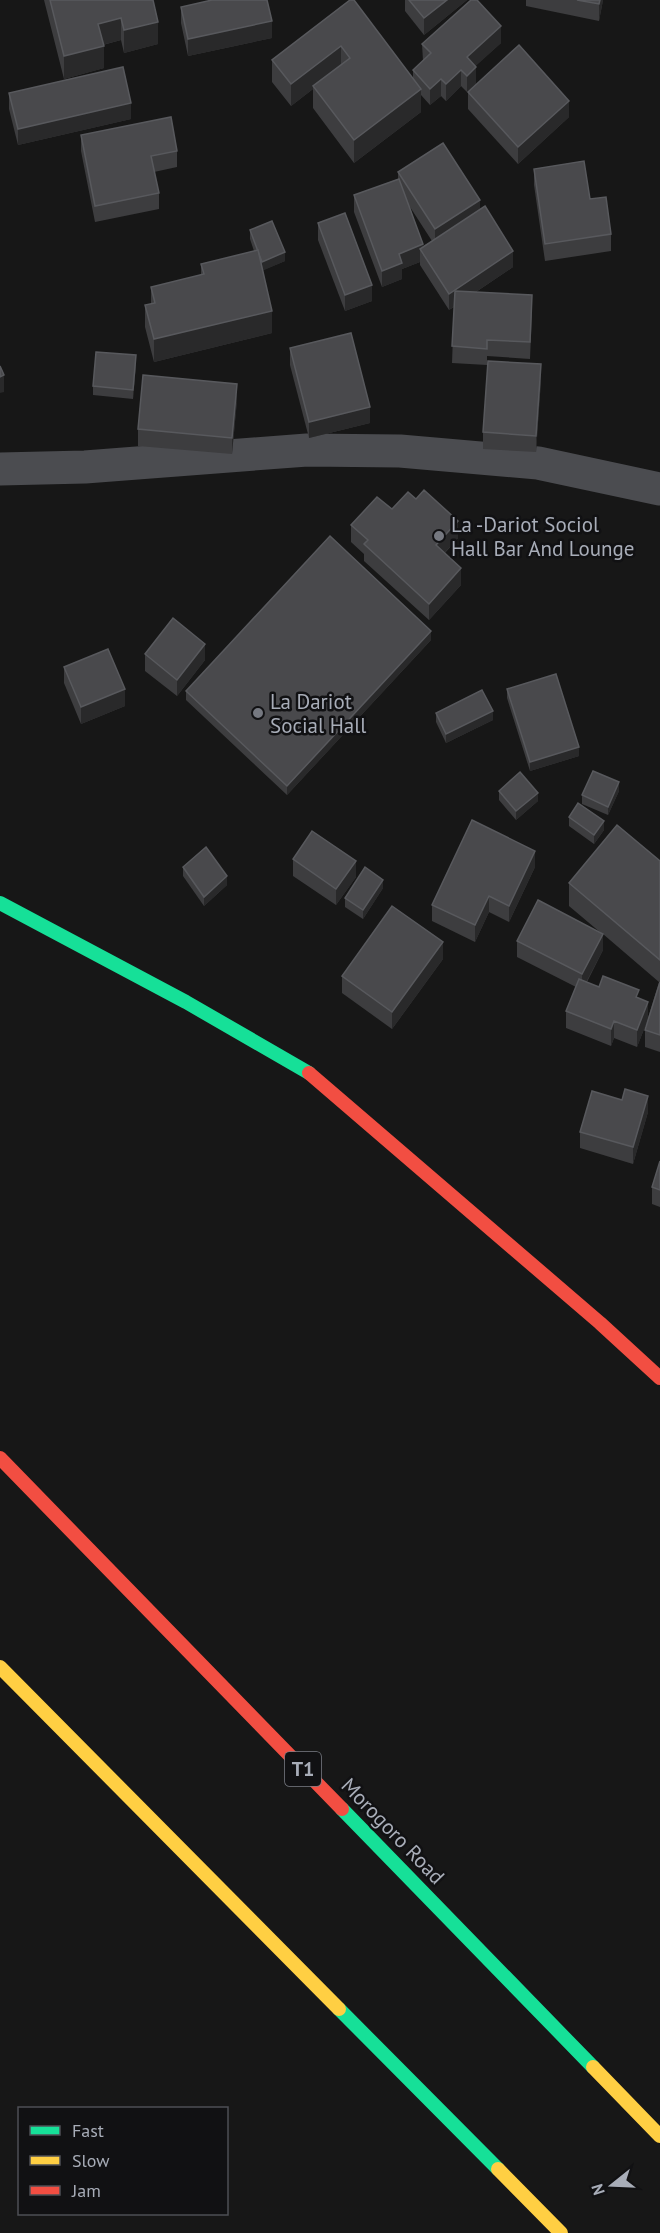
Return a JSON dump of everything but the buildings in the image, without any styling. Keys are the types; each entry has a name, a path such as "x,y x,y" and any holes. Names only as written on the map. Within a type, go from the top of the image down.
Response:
{"main road":[{"path":"0,903 186,1002 314,1076 591,1315 660,1378"},
{"name":"Morogoro Road","path":"0,1458 660,2136"},
{"path":"0,1667 561,2233"}],"street":[{"path":"0,469 85,467 306,450 400,451 538,463 660,489"}],"traffic: fast":[{"path":"0,903 186,1002 309,1073"},
{"path":"342,1809 593,2067"},
{"path":"339,2009 498,2169"}],"traffic: slow":[{"path":"0,1667 339,2009"},
{"path":"593,2067 660,2136"},
{"path":"498,2169 561,2233"}],"traffic: jam":[{"path":"309,1073 600,1323 660,1378"},
{"path":"0,1458 342,1809"}],"place":[{"name":"La -Dariot Sociol Hall Bar And Lounge","path":"439,536"},
{"name":"La Dariot Social Hall","path":"258,713"}]}
